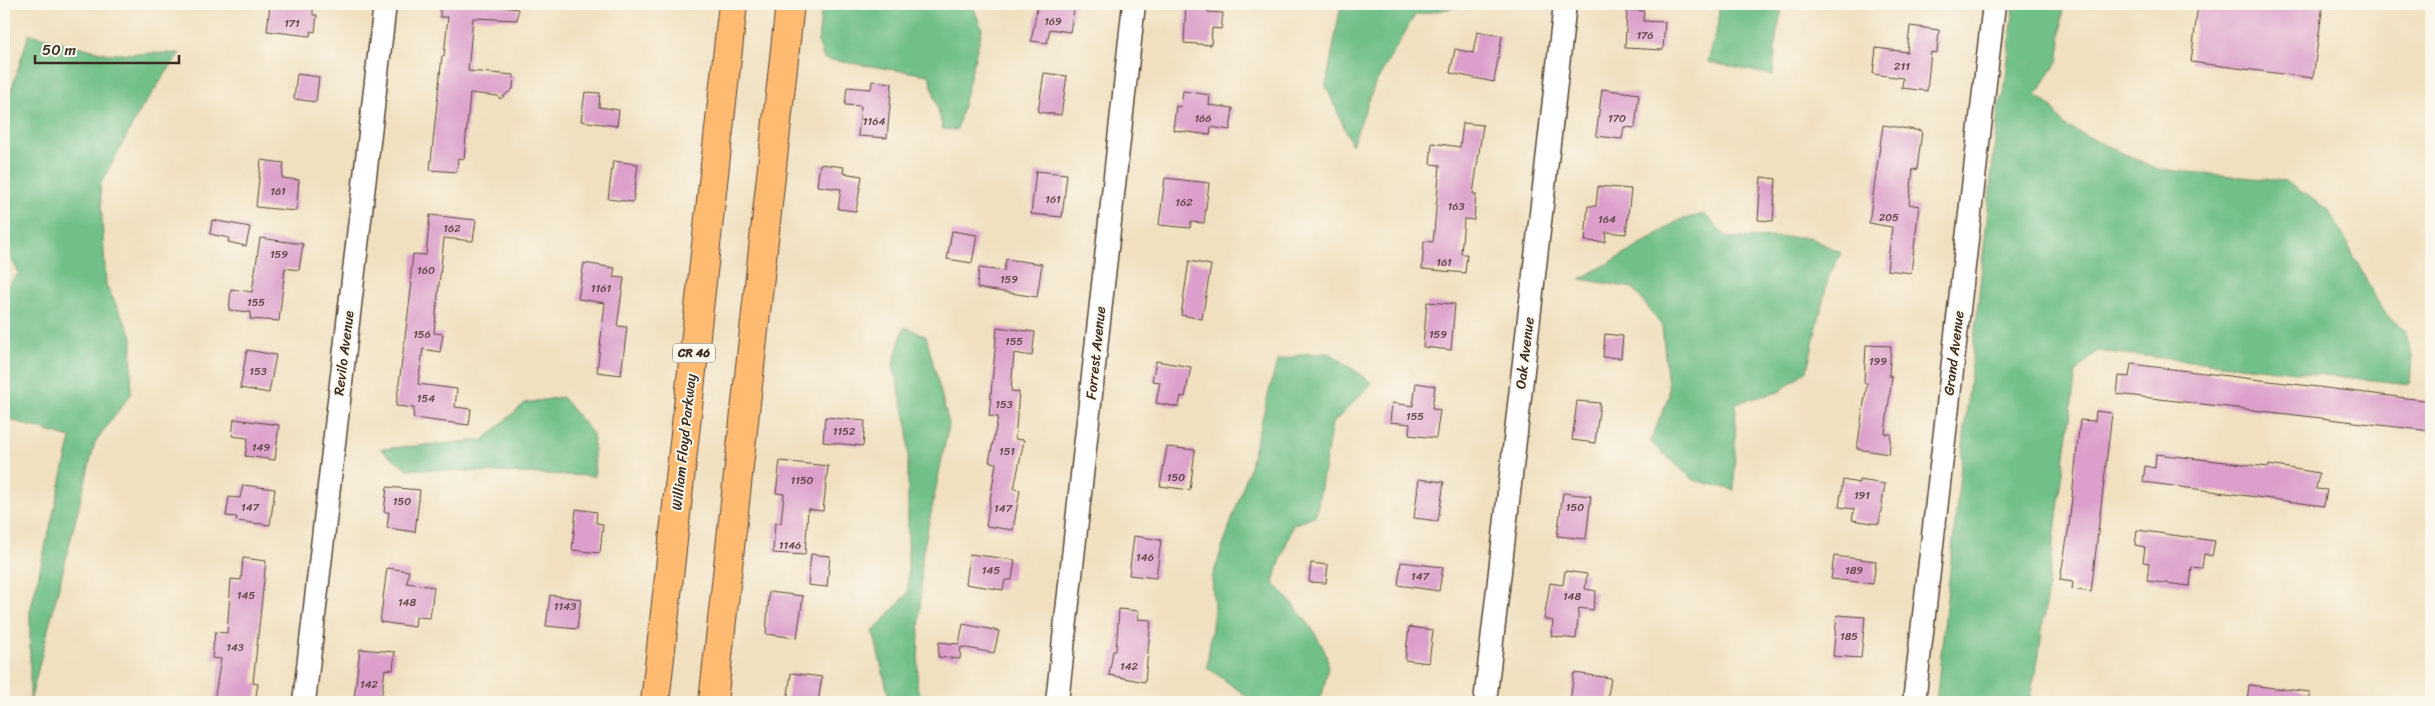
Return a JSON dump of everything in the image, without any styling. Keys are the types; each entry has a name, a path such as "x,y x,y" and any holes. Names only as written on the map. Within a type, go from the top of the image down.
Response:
{"highway":[{"name":"William Floyd Parkway","path":"655,702 733,4"},
{"path":"713,702 790,4"}],"street":[{"name":"Revilo Avenue","path":"304,702 385,4"},
{"name":"Forrest Avenue","path":"1057,702 1134,4"},
{"name":"Oak Avenue","path":"1485,702 1565,4"},
{"name":"Grand Avenue","path":"1914,702 1994,4"}],"green space":[{"path":"822,4 972,4 982,29 957,130 943,129 929,75 824,59 818,42"},
{"path":"1341,4 1475,4 1415,15 1375,84 1352,145 1326,86"},
{"path":"1719,4 1783,4 1776,37 1773,75 1708,62 1718,23"},
{"path":"2014,4 2063,4 2059,59 2036,95 2052,107 2065,126 2157,169 2285,181 2330,211 2381,308 2405,331 2412,356 2410,384 2097,351 2076,372 2039,654 2029,702 1936,702 1999,104 2004,95"},
{"path":"29,34 109,54 180,53 141,109 100,185 106,285 132,336 131,394 95,442 30,702 30,612 71,438 4,418 4,289 19,273 4,246 4,113"},
{"path":"1704,214 1728,238 1809,237 1841,253 1828,278 1807,370 1779,392 1736,403 1734,490 1694,480 1650,442 1669,396 1662,326 1633,288 1580,279 1639,246 1679,220"},
{"path":"904,327 926,336 949,424 922,557 917,687 922,702 890,702 873,631 908,593 908,430 893,364"},
{"path":"1330,353 1372,383 1332,424 1316,515 1293,525 1273,582 1303,617 1322,646 1328,661 1324,687 1319,702 1249,702 1246,696 1207,667 1214,609 1212,578 1249,469 1277,361 1303,354"},
{"path":"562,397 593,434 595,476 408,469 380,449 483,440 525,403"}],"building":[{"path":"270,4 313,9 313,15 317,15 315,32 311,31 310,36 267,31"},
{"path":"440,4 480,4 518,9 517,20 473,18 468,71 514,75 513,89 500,99 498,96 470,93 464,159 458,158 457,172 430,170 448,17 440,17"},
{"path":"1038,4 1075,4 1070,32 1050,29 1047,43 1031,41"},
{"path":"1186,4 1208,4 1208,12 1223,13 1221,29 1212,28 1211,45 1184,43"},
{"path":"2198,4 2323,4 2313,78 2191,62"},
{"path":"1627,10 1644,11 1643,21 1665,22 1663,50 1625,48"},
{"path":"1910,26 1939,30 1937,53 1931,52 1927,91 1902,88 1903,78 1873,74 1876,48 1907,52"},
{"path":"1477,32 1502,36 1494,82 1450,73 1455,49 1473,53"},
{"path":"1044,73 1067,76 1061,115 1038,112"},
{"path":"297,74 319,77 316,102 294,99"},
{"path":"872,81 892,83 887,138 858,136 861,106 845,105 847,87 871,89"},
{"path":"1602,89 1639,94 1635,128 1624,127 1622,139 1596,136"},
{"path":"1183,91 1210,95 1209,105 1233,108 1230,130 1211,127 1210,135 1173,130 1176,106 1181,107"},
{"path":"585,92 600,93 599,107 619,110 617,126 581,121"},
{"path":"1463,123 1483,125 1473,194 1476,194 1474,220 1464,219 1461,254 1467,254 1465,273 1422,269 1424,241 1433,242 1440,165 1430,164 1432,143 1460,147"},
{"path":"1883,125 1922,131 1917,170 1913,169 1909,204 1919,206 1911,273 1887,270 1892,227 1869,223"},
{"path":"261,160 284,163 282,178 299,180 296,211 256,207"},
{"path":"613,161 638,164 633,202 608,199"},
{"path":"820,164 844,167 843,173 862,176 856,211 838,209 841,189 817,186"},
{"path":"1036,171 1067,174 1062,217 1031,214"},
{"path":"1761,177 1776,179 1773,221 1758,220"},
{"path":"1165,178 1209,183 1204,223 1191,222 1190,228 1159,225"},
{"path":"1598,186 1631,189 1626,234 1606,232 1605,242 1585,241 1588,206 1596,206"},
{"path":"430,215 476,220 473,241 444,238 434,333 443,334 440,352 423,349 418,384 457,389 455,407 471,409 469,425 413,418 414,408 396,406 412,283 410,283 413,254 426,255"},
{"path":"212,220 250,227 246,246 228,242 229,238 210,234"},
{"path":"952,231 977,235 972,263 947,259"},
{"path":"260,238 303,244 299,270 285,268 279,321 250,319 251,312 229,310 231,289 252,292"},
{"path":"1006,259 1042,264 1037,297 977,288 979,268 1004,271"},
{"path":"1189,261 1211,265 1202,319 1181,315"},
{"path":"584,263 615,268 613,277 624,278 617,326 627,327 621,375 597,372 605,303 578,299"},
{"path":"1427,302 1455,304 1451,350 1423,347"},
{"path":"997,327 1035,332 1032,356 1014,353 1011,391 1019,392 1015,439 1024,440 1014,489 1020,490 1013,530 986,526 996,463 989,462 998,417 989,416"},
{"path":"1605,334 1623,336 1621,358 1603,357"},
{"path":"1866,345 1891,346 1889,376 1892,376 1885,434 1891,434 1889,454 1857,449 1867,383 1864,383"},
{"path":"247,350 276,355 269,393 240,388"},
{"path":"1156,361 1191,367 1185,397 1181,396 1179,407 1156,403 1160,382 1152,381"},
{"path":"2131,364 2431,401 2431,431 2117,394 2119,376 2129,377"},
{"path":"1416,383 1435,386 1432,409 1440,410 1436,438 1409,435 1410,424 1390,422 1392,403 1413,406"},
{"path":"1577,401 1600,403 1595,443 1572,440"},
{"path":"2096,411 2112,413 2091,592 2072,589 2073,582 2060,580 2069,526 2080,420 2095,421"},
{"path":"825,417 865,421 863,446 823,442"},
{"path":"234,419 279,425 275,460 245,456 248,438 232,436"},
{"path":"1167,447 1195,450 1190,490 1160,486"},
{"path":"2156,454 2269,467 2269,465 2319,473 2316,489 2327,490 2324,506 2143,482 2145,466 2155,468"},
{"path":"780,461 828,466 823,511 808,509 805,555 773,553 775,523 781,523 784,494 776,493"},
{"path":"1419,479 1444,482 1438,521 1414,518"},
{"path":"1843,480 1859,483 1859,480 1885,484 1879,524 1852,520 1854,509 1839,507"},
{"path":"243,485 275,489 270,525 236,521 237,517 226,516 229,497 240,498"},
{"path":"387,487 420,490 415,532 387,528 389,512 384,512"},
{"path":"1563,493 1591,496 1586,539 1557,536"},
{"path":"576,509 597,512 596,523 603,524 600,553 572,550"},
{"path":"2137,530 2215,541 2212,556 2204,554 2202,568 2192,567 2190,586 2147,581 2149,563 2143,562 2145,547 2135,545"},
{"path":"1134,536 1161,540 1156,578 1129,575"},
{"path":"811,554 830,556 827,587 808,585"},
{"path":"970,554 1015,560 1012,580 1005,580 1003,590 966,584"},
{"path":"1834,556 1876,561 1873,584 1831,579"},
{"path":"243,558 266,561 253,683 258,684 255,702 214,701 221,659 212,658 215,632 227,633 231,579 241,580"},
{"path":"1401,562 1443,567 1439,591 1398,585"},
{"path":"1311,563 1328,565 1326,583 1309,582"},
{"path":"387,568 409,571 407,583 434,587 430,618 416,617 415,627 380,622"},
{"path":"1565,571 1587,574 1585,589 1596,591 1593,610 1579,608 1576,639 1551,636 1553,621 1544,619 1550,583 1563,585"},
{"path":"769,592 803,596 797,638 766,634"},
{"path":"550,595 581,599 577,629 546,626"},
{"path":"1119,609 1139,611 1138,619 1151,620 1145,682 1109,675 1113,651 1116,651"},
{"path":"1837,615 1865,617 1861,658 1833,656"},
{"path":"963,624 999,631 994,653 961,647 960,659 938,657 939,642 959,644"},
{"path":"1409,627 1433,630 1429,663 1405,660"},
{"path":"360,649 395,652 393,670 385,669 381,701 354,698"},
{"path":"791,673 822,677 818,702 787,702"},
{"path":"1574,673 1611,678 1607,702 1570,702"},
{"path":"2249,685 2310,692 2310,702 2247,702"}]}
